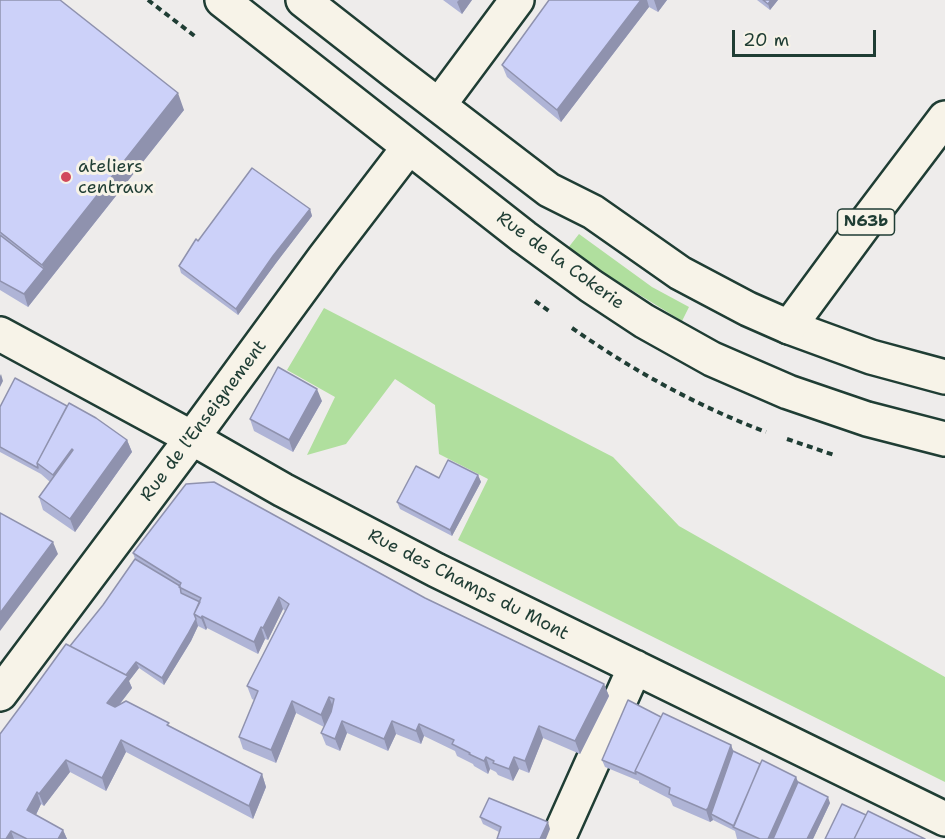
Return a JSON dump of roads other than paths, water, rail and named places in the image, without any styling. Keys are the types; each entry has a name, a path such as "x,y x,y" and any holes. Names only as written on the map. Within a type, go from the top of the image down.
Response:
{"main road":[{"name":"Rue de la Cokerie","path":"222,0 524,237 644,321 712,359 788,392 867,419 945,439"},
{"path":"303,0 549,190 593,212 680,273 748,309 789,327 871,357 945,376"},
{"path":"439,105 517,0"},
{"name":"N63b","path":"789,327 945,118"},
{"name":"Rue de l'Enseignement","path":"0,694 409,147"},
{"name":"Rue des Champs du Mont","path":"0,334 283,490 436,570 945,819"},
{"path":"558,839 635,667"}],"place":[{"name":"ateliers centraux","path":"66,177"}]}
